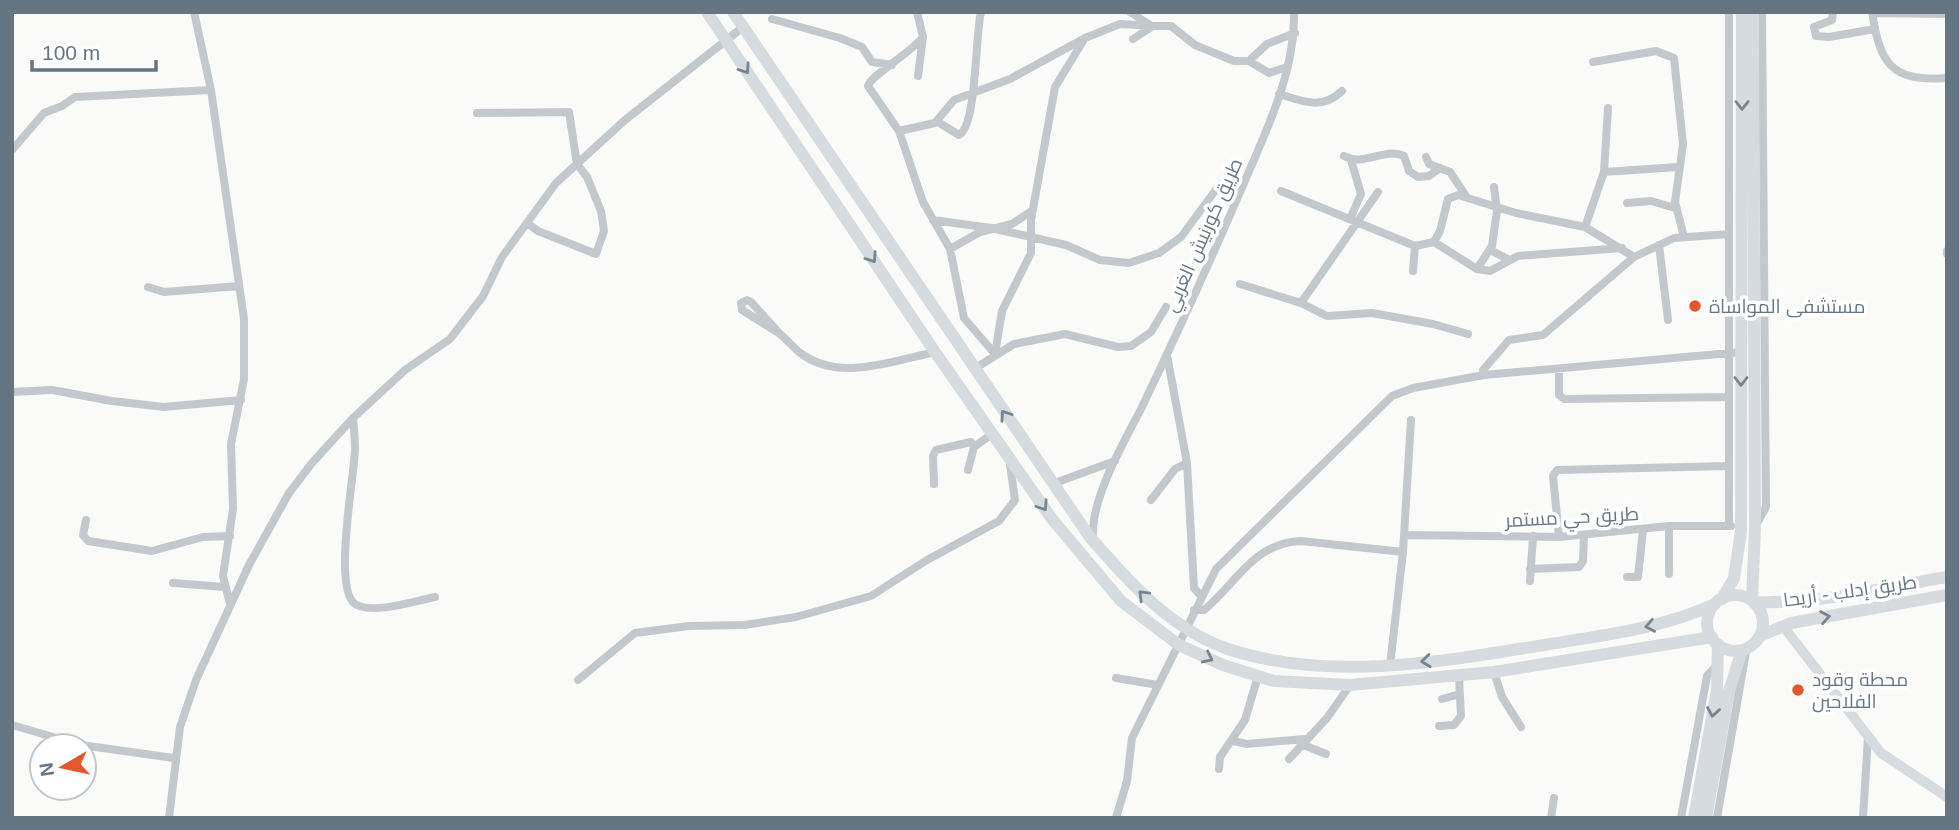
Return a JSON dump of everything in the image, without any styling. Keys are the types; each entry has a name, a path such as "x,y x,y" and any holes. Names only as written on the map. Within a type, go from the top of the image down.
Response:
{"main road":[{"path":"707,12 935,352 1052,519 1121,601 1180,645 1223,666 1274,681 1350,685 1459,677 1715,640 1732,650 1744,649"},
{"path":"733,12 1051,485 1093,540 1147,600 1186,626 1227,648 1262,657 1332,667 1390,665 1472,657 1679,621 1737,595 1753,601"},
{"path":"1694,818 1717,690 1715,640 1708,622 1734,578 1741,352 1742,12"},
{"path":"1706,818 1729,691 1744,649 1760,636 1762,615 1753,601 1753,12"},
{"name":"طريق إدلب - أريحا","path":"1753,601 1790,603 1947,577"},
{"name":"طريق إدلب - أريحا","path":"1760,636 1783,626 1947,596"}],"street":[{"path":"194,12 211,90 244,319 241,400 231,444 233,509 223,576 230,604"},
{"path":"917,12 923,37 918,76"},
{"path":"899,131 938,122 961,134 973,90 981,12"},
{"path":"1130,12 1153,26"},
{"name":"طريق كورنيش الغربي","path":"1093,540 1092,522 1115,461 1167,355 1244,182 1279,94 1294,33 1294,12"},
{"path":"1729,12 1727,397 1728,466 1735,527"},
{"path":"1755,528 1766,507 1762,12"},
{"path":"1833,12 1832,20 1814,27 1816,36 1829,37 1875,29"},
{"path":"1946,80 1896,72 1881,55 1872,13 1947,14"},
{"path":"772,19 840,38 862,47 872,62 892,65"},
{"path":"938,122 951,102 973,90 1010,79 1085,38 1120,24 1171,26 1195,45 1234,61 1249,61 1269,72 1287,67"},
{"path":"1133,39 1153,26"},
{"path":"169,818 174,758 180,727 196,680 230,604 289,493 353,418 405,370 450,339 483,296 502,257 556,183 625,120 743,27"},
{"path":"1249,61 1267,44 1294,33"},
{"path":"923,37 909,53 873,76 868,86 899,131 923,202 950,249 964,318 995,354"},
{"path":"995,354 1002,311 1029,260 1033,210 1055,87 1085,38"},
{"path":"1593,62 1656,51 1674,58 1683,144 1678,167 1675,208 1684,237"},
{"path":"12,150 44,113 62,107 75,97 211,90"},
{"path":"1279,94 1318,105 1332,100 1342,91"},
{"path":"1585,227 1604,172 1608,108"},
{"path":"477,113 569,111 576,164 587,177 601,211 604,231 596,254 538,231 527,223"},
{"path":"1354,221 1361,194 1347,158 1372,160 1397,153 1404,156 1409,170 1418,177 1429,176 1440,168"},
{"path":"1426,157 1429,164 1450,172 1466,196"},
{"path":"1604,172 1678,167"},
{"path":"933,220 991,228 1031,240 1066,245 1100,260 1129,264 1159,253 1181,237 1220,184 1244,182"},
{"path":"1477,269 1490,250 1497,206 1494,187"},
{"path":"1281,191 1415,246 1434,242 1477,269 1490,271 1508,259 1622,248"},
{"path":"1301,303 1354,221 1378,192"},
{"path":"1434,242 1440,232 1448,199 1453,195 1466,196 1516,214 1585,227 1634,257"},
{"path":"1627,203 1651,201 1675,208"},
{"path":"950,249 991,228 1012,224 1033,210"},
{"path":"1484,375 1483,370 1490,359 1509,340 1543,335 1634,257 1684,237 1729,234"},
{"path":"1659,245 1668,320"},
{"path":"1413,271 1415,246"},
{"path":"1490,250 1508,259"},
{"path":"1240,284 1301,303 1327,316 1372,313 1433,324 1468,334"},
{"path":"148,287 164,292 239,286"},
{"path":"779,333 752,318 742,310 741,303 751,302 800,353 824,364 848,369 935,352"},
{"path":"974,369 995,354 1020,342 1065,334 1118,347 1131,346 1152,332 1166,307"},
{"path":"1116,818 1127,781 1132,738 1216,569 1392,396 1413,388 1484,375 1741,352"},
{"path":"1167,355 1187,463 1194,588 1201,596"},
{"path":"1559,369 1559,395 1564,399 1727,397"},
{"path":"12,392 52,390 153,406 241,400"},
{"path":"353,418 355,450 346,544 346,588 352,602 363,608 399,606 435,597"},
{"path":"1390,665 1404,535 1411,420"},
{"path":"968,470 974,447 993,433"},
{"path":"934,484 933,456 936,450 971,442 974,447"},
{"path":"578,680 635,633 689,626 744,625 796,617 871,596 927,560 999,521 1015,500 1006,452"},
{"path":"1051,485 1115,461"},
{"path":"1152,500 1174,469 1187,463"},
{"path":"1559,537 1553,476 1557,470 1728,466"},
{"path":"86,520 83,535 88,541 152,551 202,537 230,536"},
{"path":"1669,527 1669,574"},
{"name":"طريق حي مستمر","path":"1404,535 1559,537 1669,527 1735,527"},
{"path":"1627,577 1639,577 1643,530"},
{"path":"1531,569 1579,567 1583,561 1584,535"},
{"path":"1530,581 1532,536"},
{"path":"1194,610 1205,610 1255,558 1285,542 1301,541 1402,552"},
{"path":"173,583 225,587"},
{"path":"1783,626 1881,752 1947,797"},
{"path":"1717,818 1744,649"},
{"path":"1681,818 1707,676 1717,665"},
{"path":"1494,672 1502,697 1521,727"},
{"path":"1219,769 1220,757 1245,720 1258,676"},
{"path":"1439,726 1458,722 1461,716 1459,677"},
{"path":"1116,678 1158,685"},
{"path":"1289,759 1327,718 1350,685"},
{"path":"1442,699 1460,694"},
{"path":"12,725 81,745 174,758"},
{"path":"1863,818 1868,736"},
{"path":"1233,741 1247,744 1303,741 1326,754"},
{"path":"1551,818 1554,798"}],"place":[{"name":"مستشفى المواساة","path":"1695,306"},
{"name":"محطة وقود الفلاحين","path":"1798,690"}]}
